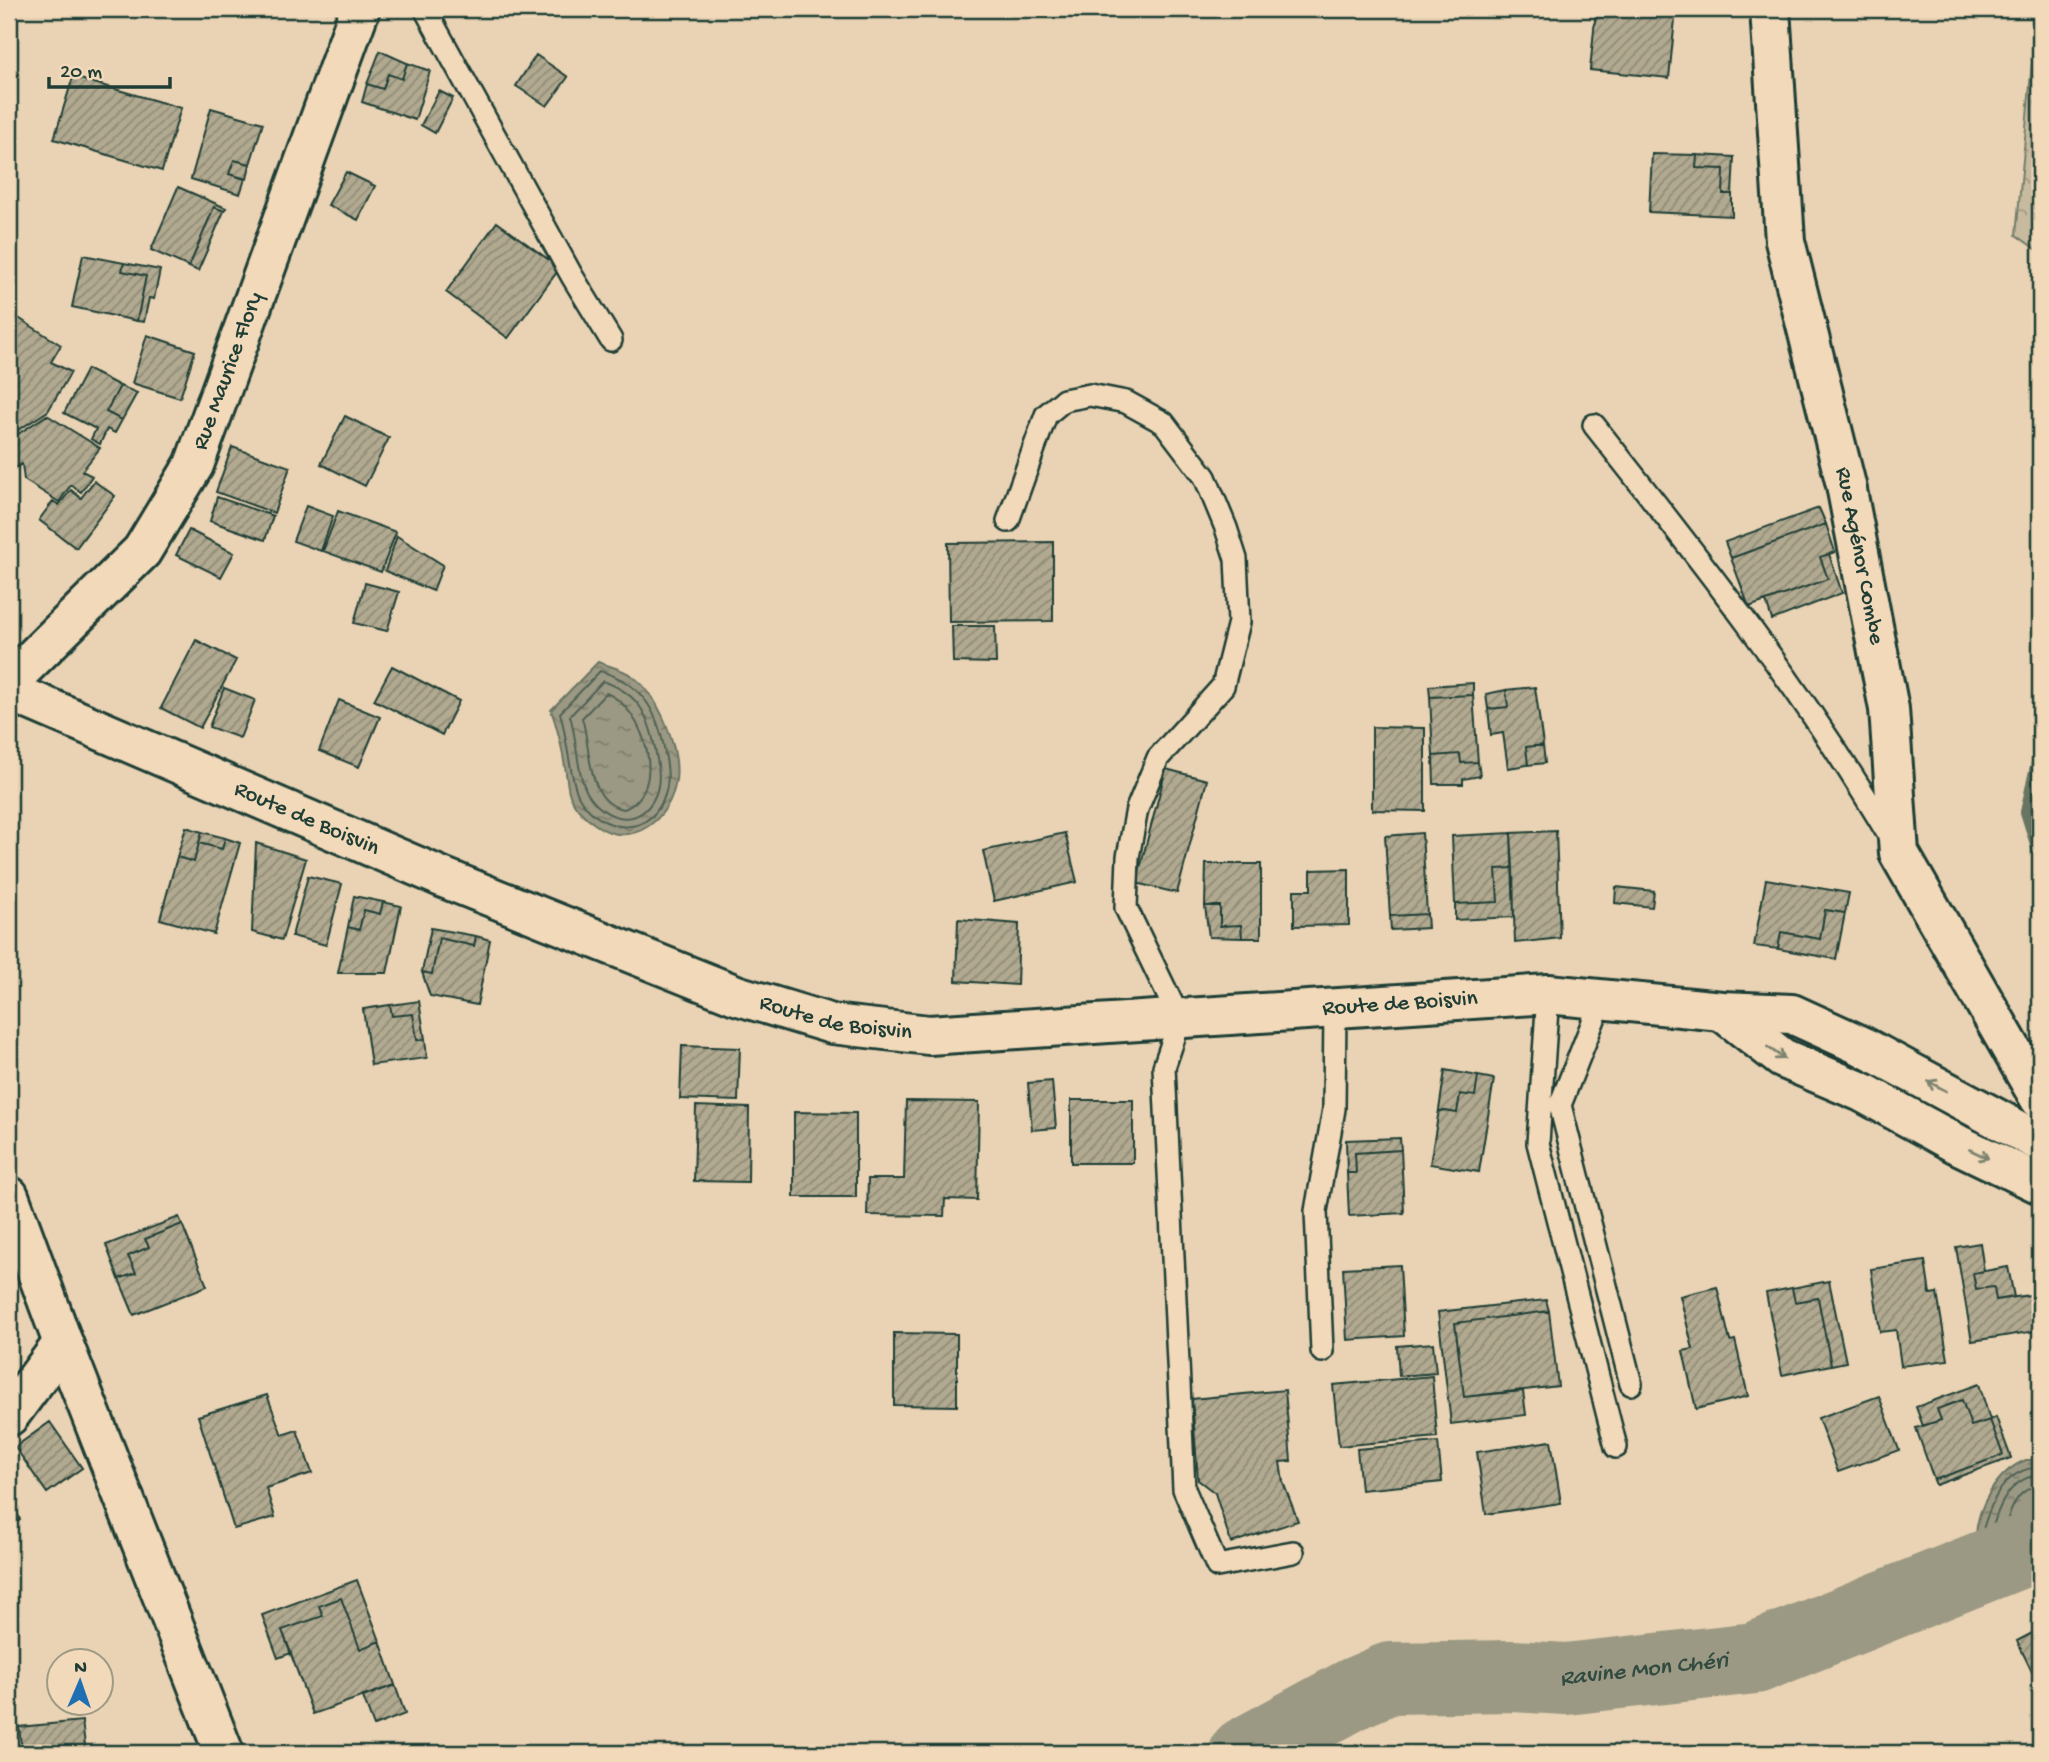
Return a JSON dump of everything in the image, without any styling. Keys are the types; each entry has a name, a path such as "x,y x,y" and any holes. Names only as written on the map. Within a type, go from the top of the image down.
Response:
{"street":[{"name":"Rue Maurice Flory","path":"9,682 142,551 194,465 360,9"},
{"name":"Rue Agénor Combe","path":"1769,9 1785,241 1846,485 1887,695 1899,853 2033,1088 2001,1119"},
{"name":"Route de Boisvin","path":"9,691 457,883 736,995 832,1024 929,1035 1548,994 1722,1011 1792,1014 1862,1046 2040,1142"},
{"path":"1722,1011 1782,1058 1862,1092 1957,1144 2040,1184"},
{"path":"9,1196 63,1343 223,1753"},
{"path":"9,1416 63,1343"}],"lane":[{"path":"425,9 572,276 611,340"},
{"path":"1008,522 1046,415 1064,400 1090,395 1126,402 1164,423 1205,477 1236,559 1238,622 1223,686 1158,758 1137,808 1128,857 1126,908 1180,1020 1164,1067 1184,1489 1217,1566 1293,1552"},
{"path":"1594,425 1688,544 1836,748 1899,853"},
{"path":"1548,994 1538,1143 1616,1447"},
{"path":"1602,999 1560,1105 1631,1384"},
{"path":"1322,1352 1316,1211 1334,1109 1335,1008"}],"green space":[{"path":"2037,9 2040,9 2040,252 2016,235"}],"water":[{"path":"598,662 624,671 642,685 666,723 675,753 676,780 673,794 658,818 648,827 636,832 610,832 596,825 579,810 569,791 561,745 551,710"},
{"path":"2026,1460 2040,1460 2040,1548 1998,1555 1984,1554 1976,1541 1979,1516 1984,1504 1997,1482 2015,1465"}],"building":[{"path":"1596,9 1676,9 1669,78 1590,70"},
{"path":"380,51 407,63 402,79 388,74 383,89 367,84"},
{"path":"536,55 568,77 547,106 516,86"},
{"path":"407,63 430,71 415,120 362,102 367,84 383,89 388,74 402,79"},
{"path":"73,77 181,108 162,171 54,139"},
{"path":"439,91 453,98 435,133 421,125"},
{"path":"211,108 263,123 250,164 234,160 229,174 245,179 240,194 191,179"},
{"path":"1652,154 1697,155 1696,168 1724,169 1723,194 1732,194 1732,216 1649,212"},
{"path":"1697,155 1734,157 1732,194 1723,194 1724,169 1696,168"},
{"path":"234,160 250,164 247,179 229,174"},
{"path":"346,172 375,186 358,220 328,205"},
{"path":"178,187 226,208 224,211 214,207 189,267 151,250"},
{"path":"214,207 224,211 198,271 189,267"},
{"path":"497,222 560,268 508,338 446,292"},
{"path":"83,255 124,263 122,271 146,276 137,321 72,307"},
{"path":"124,263 160,270 154,299 149,298 144,322 137,321 146,276 122,271"},
{"path":"9,312 61,345 51,362 71,372 48,411 9,436"},
{"path":"147,335 195,351 180,398 132,383"},
{"path":"87,369 120,386 106,412 122,420 115,433 107,429 100,444 91,439 96,429 64,413"},
{"path":"120,386 137,393 122,420 106,412"},
{"path":"47,415 100,448 82,471 92,476 81,492 71,485 59,502 24,480 22,464 9,471 9,440"},
{"path":"345,416 389,438 365,486 321,464"},
{"path":"232,447 290,467 274,513 216,492"},
{"path":"94,481 115,496 76,548 39,520 53,501 59,505 71,490 81,498"},
{"path":"217,497 273,516 265,540 210,521"},
{"path":"306,506 333,516 321,551 293,541"},
{"path":"1819,508 1826,524 1731,558 1725,542"},
{"path":"338,511 396,532 381,572 323,551"},
{"path":"1826,524 1835,552 1820,557 1828,579 1749,607 1731,558"},
{"path":"189,530 234,553 221,577 176,555"},
{"path":"397,536 443,565 433,591 385,571"},
{"path":"1053,542 1053,621 949,622 948,543"},
{"path":"1829,554 1842,593 1772,620 1766,601 1828,579 1820,557"},
{"path":"365,583 399,592 387,631 354,623"},
{"path":"952,626 995,626 996,663 953,662"},
{"path":"196,640 236,660 200,728 161,708"},
{"path":"392,666 459,701 442,735 374,700"},
{"path":"1473,683 1473,695 1430,697 1429,686"},
{"path":"1535,687 1543,745 1526,747 1528,765 1508,768 1503,733 1491,735 1488,709 1508,707 1506,690"},
{"path":"224,688 255,700 240,738 209,727"},
{"path":"1506,690 1508,707 1488,709 1486,694"},
{"path":"1473,695 1478,762 1461,763 1460,754 1433,756 1430,697"},
{"path":"339,700 380,717 359,767 319,751"},
{"path":"1372,727 1425,728 1425,811 1372,810"},
{"path":"1543,745 1545,763 1528,765 1526,747"},
{"path":"1460,754 1461,763 1478,762 1480,776 1463,779 1463,784 1434,784 1433,756"},
{"path":"1166,769 1207,780 1177,893 1136,883"},
{"path":"186,827 202,832 194,862 177,857"},
{"path":"1556,831 1560,938 1515,943 1511,833"},
{"path":"202,832 225,838 222,849 199,843"},
{"path":"1065,833 1077,882 994,901 983,851"},
{"path":"1422,833 1427,914 1390,916 1385,836"},
{"path":"1511,833 1513,868 1496,869 1498,902 1455,904 1452,836"},
{"path":"225,838 240,843 214,934 160,919 177,857 194,862 199,843 222,849"},
{"path":"256,843 306,859 282,940 252,932"},
{"path":"1206,864 1261,864 1261,938 1242,938 1241,925 1220,926 1220,906 1205,906"},
{"path":"1513,868 1514,917 1455,920 1455,904 1498,902 1496,869"},
{"path":"1349,869 1349,925 1294,926 1294,890 1311,890 1311,870"},
{"path":"308,876 342,884 326,945 292,936"},
{"path":"1766,879 1849,893 1845,913 1825,910 1820,939 1781,932 1778,949 1754,946"},
{"path":"1616,887 1654,891 1652,907 1615,903"},
{"path":"354,896 383,902 380,914 364,910 359,930 348,927"},
{"path":"383,902 401,906 387,973 338,973 348,927 359,930 364,910 380,914"},
{"path":"1205,906 1220,906 1220,926 1241,925 1242,938 1209,937"},
{"path":"1825,910 1845,913 1836,959 1778,949 1781,932 1820,939"},
{"path":"1427,914 1428,928 1391,930 1390,916"},
{"path":"958,919 1019,924 1017,985 956,981"},
{"path":"431,928 476,936 474,946 439,938 432,974 422,972"},
{"path":"476,936 490,940 477,1005 430,996 422,972 432,974 439,938 474,946"},
{"path":"419,1001 425,1039 417,1040 413,1014 392,1016 390,1005"},
{"path":"390,1005 392,1016 413,1014 417,1040 425,1039 427,1058 371,1065 363,1009"},
{"path":"682,1046 740,1048 738,1101 680,1099"},
{"path":"1445,1070 1478,1076 1475,1096 1460,1094 1457,1113 1439,1110"},
{"path":"1478,1076 1494,1079 1479,1172 1430,1164 1439,1110 1457,1113 1460,1094 1475,1096"},
{"path":"1052,1081 1056,1128 1032,1130 1028,1083"},
{"path":"1071,1100 1133,1100 1133,1163 1071,1163"},
{"path":"906,1101 979,1102 977,1200 945,1199 944,1216 867,1215 868,1179 904,1179"},
{"path":"696,1106 749,1108 748,1182 694,1181"},
{"path":"794,1112 856,1113 856,1197 794,1197"},
{"path":"1400,1138 1401,1150 1355,1153 1356,1173 1347,1173 1346,1140"},
{"path":"1401,1150 1404,1213 1349,1216 1347,1173 1356,1173 1355,1153"},
{"path":"179,1217 182,1224 145,1239 149,1247 128,1256 136,1273 119,1279 106,1245"},
{"path":"182,1224 207,1286 134,1315 119,1279 136,1273 128,1256 149,1247 145,1239"},
{"path":"1980,1243 1984,1271 1973,1273 1976,1289 1994,1287 1996,1300 2030,1295 2036,1331 1972,1341 1956,1247"},
{"path":"1925,1261 1930,1294 1937,1293 1948,1360 1901,1366 1896,1330 1880,1332 1871,1269"},
{"path":"1400,1265 1404,1336 1347,1340 1343,1268"},
{"path":"2008,1267 2014,1297 1996,1300 1994,1287 1976,1289 1973,1273"},
{"path":"1829,1281 1846,1362 1831,1365 1818,1298 1795,1302 1792,1288"},
{"path":"1717,1287 1730,1341 1735,1340 1748,1396 1696,1409 1683,1351 1693,1349 1680,1296"},
{"path":"1792,1288 1795,1302 1818,1298 1831,1365 1782,1375 1766,1293"},
{"path":"1546,1300 1549,1311 1455,1323 1464,1397 1523,1391 1526,1415 1451,1424 1438,1312"},
{"path":"1549,1311 1558,1386 1464,1397 1455,1323"},
{"path":"894,1333 957,1334 957,1406 894,1405"},
{"path":"1433,1343 1436,1373 1399,1376 1397,1346"},
{"path":"1432,1376 1437,1437 1339,1446 1333,1385"},
{"path":"1979,1384 1990,1420 1971,1426 1962,1400 1937,1409 1941,1420 1923,1426 1916,1407"},
{"path":"1285,1390 1291,1461 1280,1462 1283,1482 1298,1521 1231,1543 1215,1493 1198,1480 1192,1399"},
{"path":"267,1395 282,1435 297,1430 312,1473 266,1488 275,1517 234,1529 198,1416"},
{"path":"1879,1396 1899,1450 1838,1472 1818,1418"},
{"path":"1962,1400 1971,1426 1990,1420 2003,1455 1934,1480 1916,1428 1941,1420 1937,1409"},
{"path":"1996,1417 2011,1458 1936,1485 1934,1480 2003,1455 1990,1420"},
{"path":"50,1422 82,1468 47,1493 15,1447"},
{"path":"1551,1441 1561,1503 1486,1514 1477,1452"},
{"path":"1438,1442 1442,1482 1361,1490 1357,1449"},
{"path":"9,1491 20,1520 9,1529"},
{"path":"9,1562 12,1588 9,1589"},
{"path":"357,1580 380,1641 360,1649 341,1598 319,1606 323,1616 282,1630 291,1653 278,1658 262,1615"},
{"path":"341,1598 360,1649 380,1641 395,1685 313,1714 282,1630 323,1616 319,1606"},
{"path":"2040,1629 2040,1688 2017,1641"},
{"path":"395,1685 405,1714 374,1726 363,1697"},
{"path":"82,1721 86,1753 22,1753 19,1727"},
{"path":"2040,1745 2040,1753 2027,1753 2026,1751"}],"waterway":[{"path":"2040,748 2026,812 2040,857"},
{"name":"Ravine Mon Chéri","path":"1245,1753 1355,1693 1390,1678 1513,1676 1566,1679 1755,1658 2040,1544"}]}
